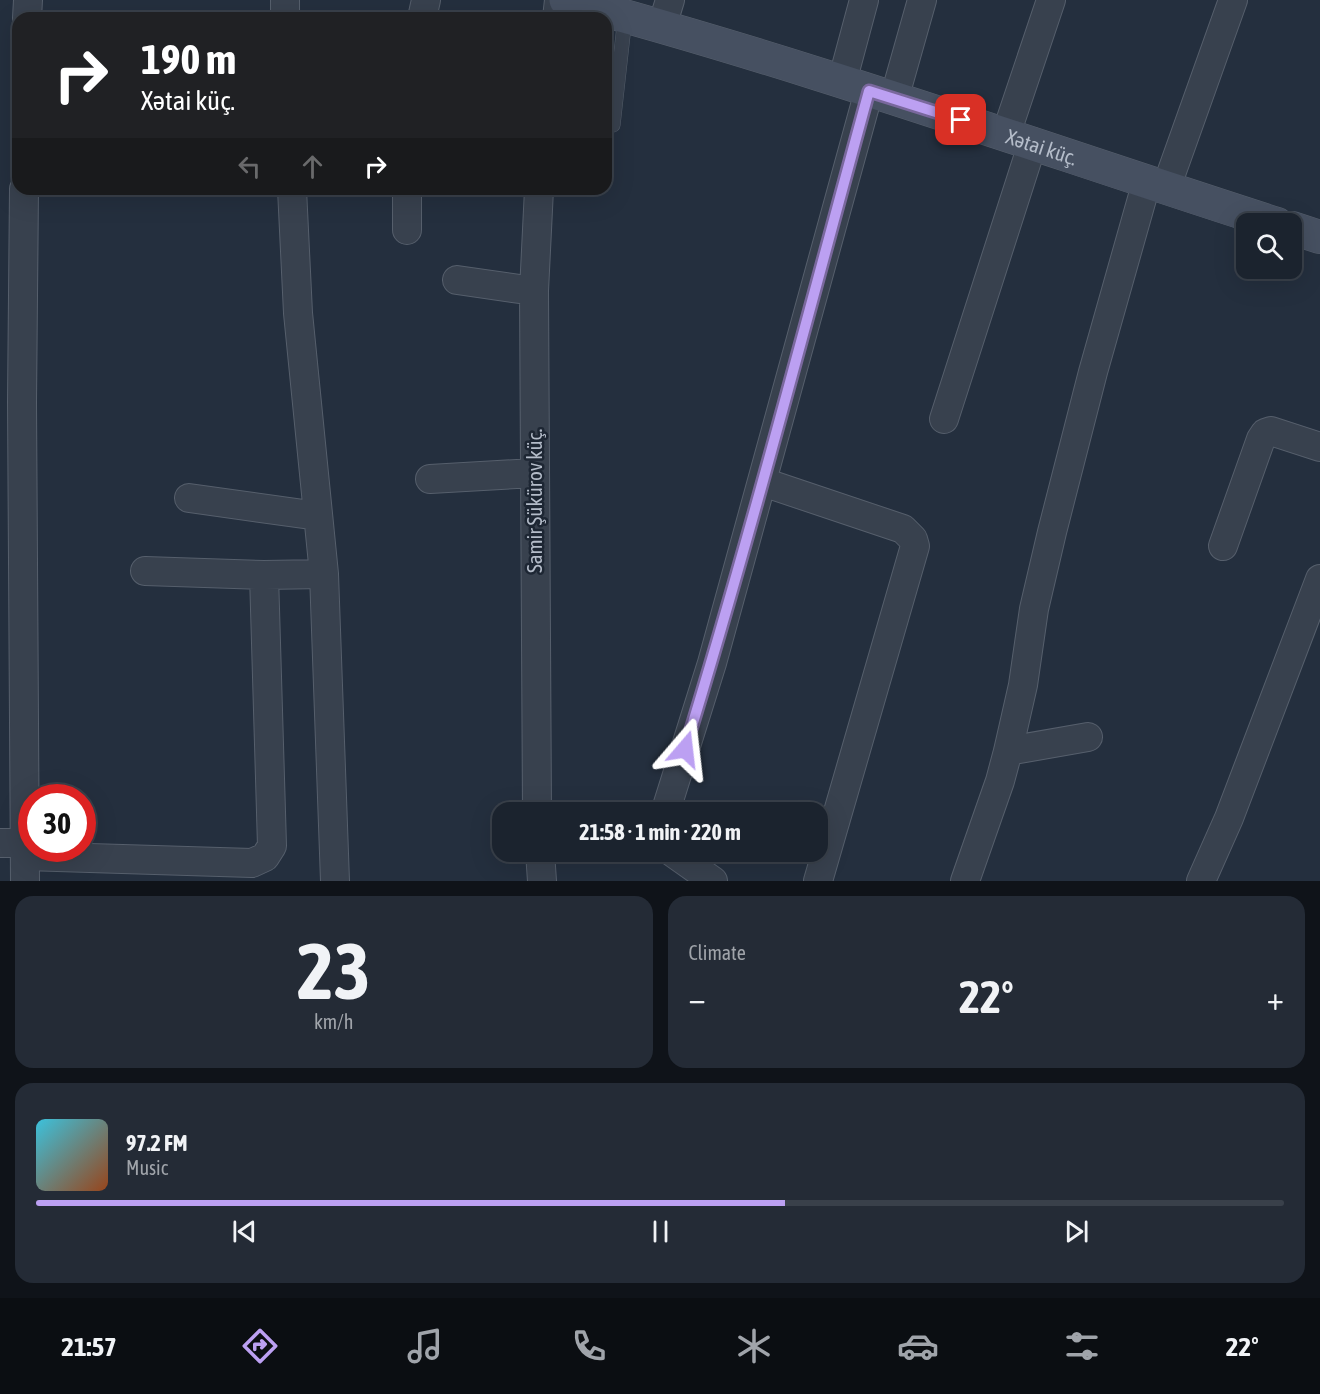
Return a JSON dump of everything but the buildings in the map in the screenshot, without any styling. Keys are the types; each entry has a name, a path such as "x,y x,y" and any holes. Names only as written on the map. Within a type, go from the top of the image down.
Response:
{"street":[{"name":"Xətai küç.","path":"566,0 610,12"},
{"path":"864,0 868,90"},
{"path":"668,802 712,663 763,482 868,90 922,0"},
{"path":"944,419 1019,138 1051,0"},
{"path":"965,881 1000,781 1008,751 1023,685 1034,609 1093,372 1157,184 1233,0"},
{"name":"Xətai küç.","path":"612,12 625,16 666,13 868,90 1244,213"},
{"path":"18,798 11,401 11,247 23,195"},
{"path":"292,195 298,313 324,573 335,881"},
{"path":"407,195 407,230"},
{"name":"Samir Şükürov küç.","path":"537,802 534,291 539,195"},
{"path":"1302,231 1320,237"},
{"path":"458,280 534,291"},
{"path":"1222,546 1261,438 1265,433 1271,431 1320,447"},
{"path":"430,479 534,473"},
{"path":"763,482 903,530 914,539 915,546 819,881"},
{"path":"189,498 318,516"},
{"path":"145,571 264,575 324,573"},
{"path":"61,862 116,871 252,863 265,857 272,846 264,575"},
{"path":"1201,881 1229,818 1320,579"},
{"path":"1008,751 1088,737"},
{"path":"541,862 542,881"},
{"path":"686,862 713,881"}],"lane":[{"path":"613,125 625,16"}],"route":[{"path":"685,749 712,663 869,91 961,120"}]}
